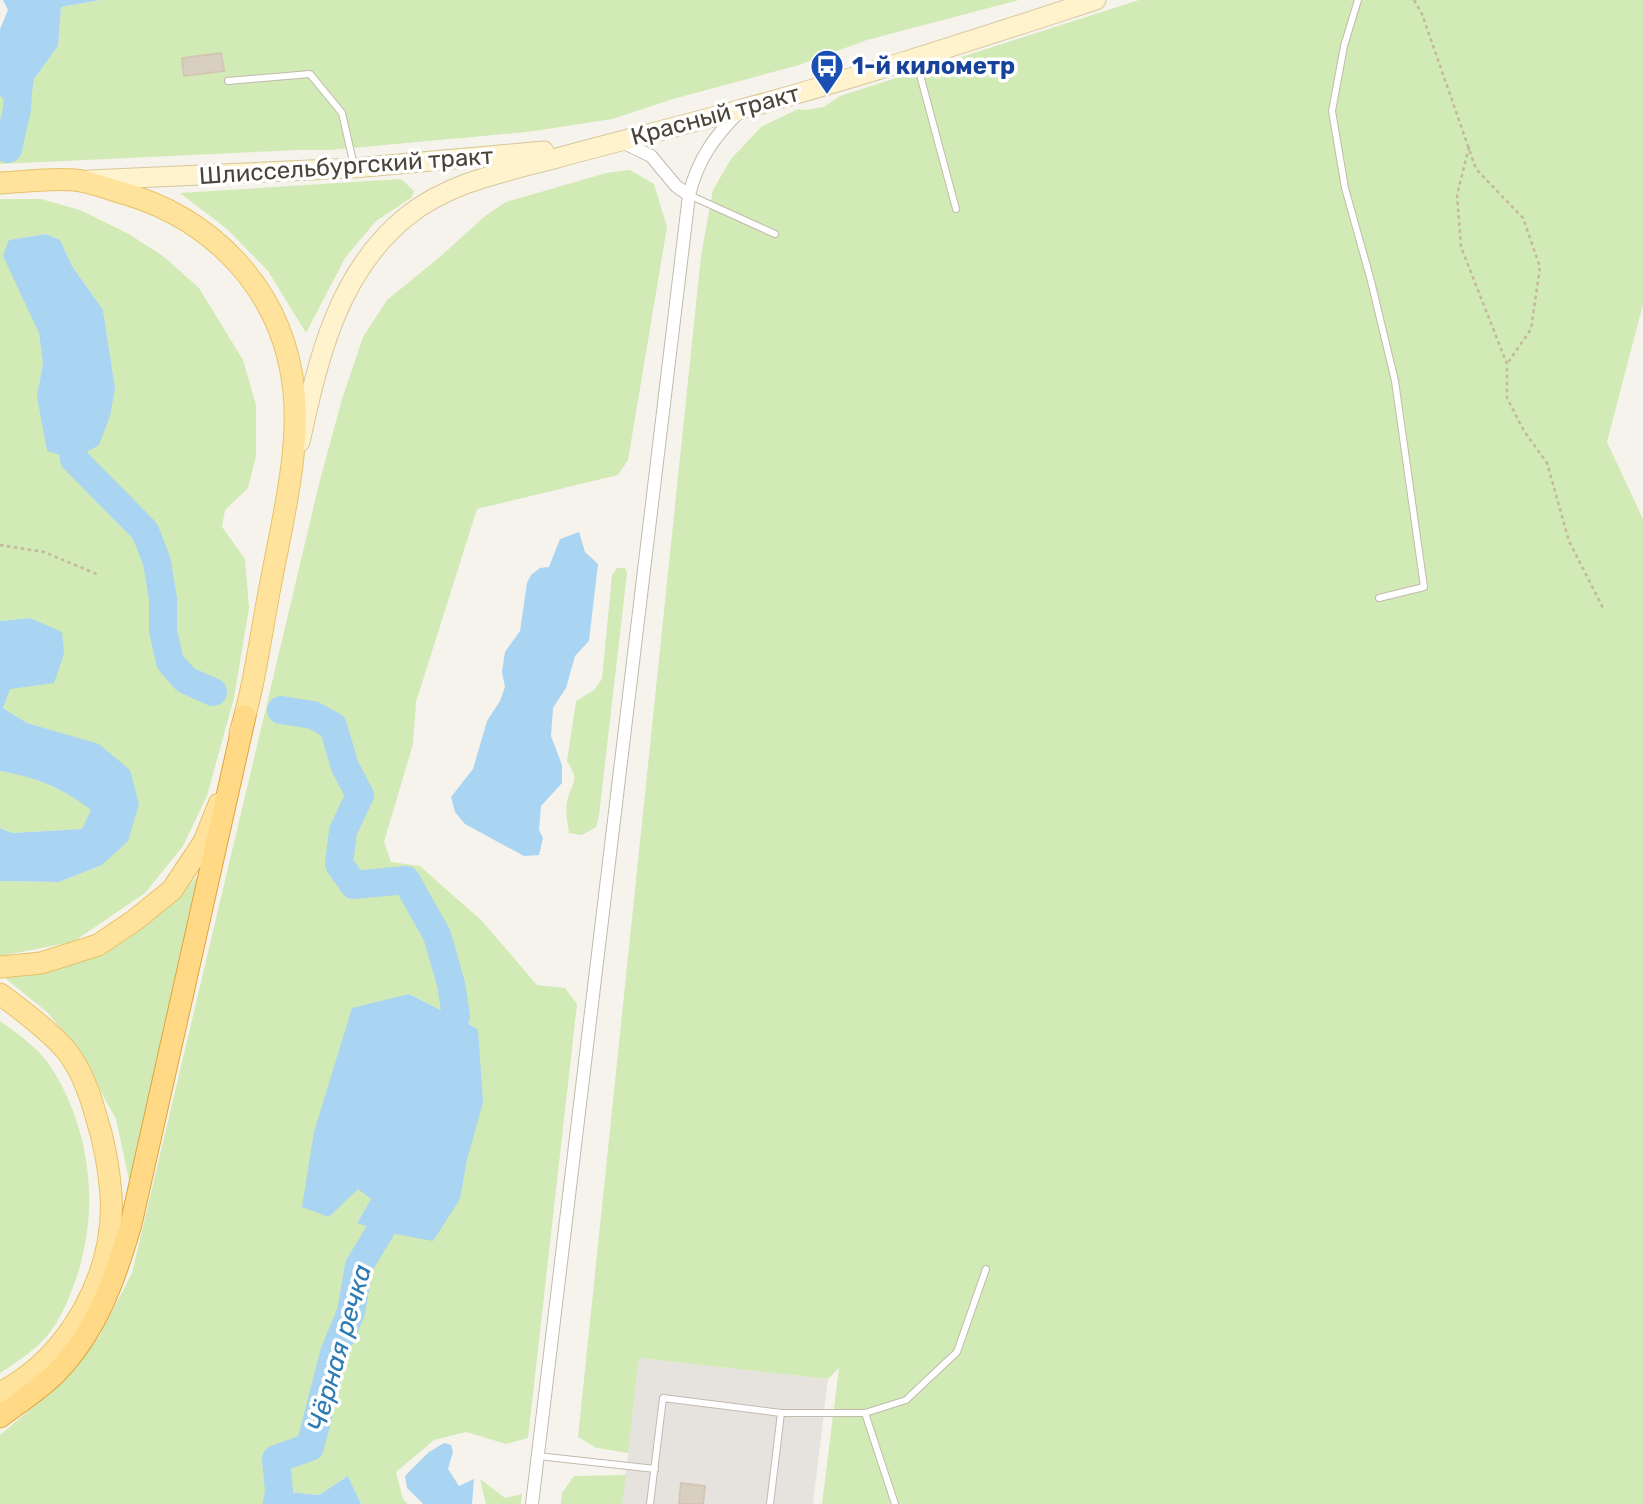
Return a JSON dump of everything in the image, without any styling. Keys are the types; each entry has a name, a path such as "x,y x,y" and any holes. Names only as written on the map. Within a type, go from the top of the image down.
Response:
{"highway":[{"path":"0,1417 54,1375 80,1346 98,1316 117,1271 131,1224 245,716"}],"main road":[{"name":"Красный тракт","path":"617,141 743,109 916,58 1097,0"},
{"name":"Шлиссельбургский тракт","path":"76,180 354,168 486,158 617,141"},
{"path":"0,967 41,963 98,946 172,890 204,842 245,716 287,498 315,373 327,336 350,283 370,253 406,217 456,187 617,141"},
{"path":"0,183 76,180 135,196 182,216 225,249 265,300 289,361 295,421 287,498"},
{"path":"0,993 29,1015 66,1050 89,1093 104,1142 111,1196 108,1245 86,1304 67,1336 39,1368 0,1393"}],"street":[{"path":"532,1504 689,195 693,179 716,135 743,109"},
{"path":"617,141 651,156 676,186 689,195"}],"lane":[{"path":"1358,0 1344,46 1332,111 1345,188 1395,381 1423,587 1379,598"},
{"path":"916,58 956,209"},
{"path":"228,81 310,74 342,113 354,168"},
{"path":"689,195 775,234"},
{"path":"650,1504 663,1398 781,1413 865,1413 906,1400 957,1352 986,1269"},
{"path":"770,1504 781,1413"},
{"path":"865,1413 895,1504"},
{"path":"537,1455 655,1469"}],"path":[{"path":"1414,0 1422,14 1476,169 1523,218 1539,267 1531,329 1507,364"},
{"path":"1469,148 1457,195 1461,247 1507,364 1507,398 1524,431 1547,463 1569,541 1604,610"},
{"path":"0,545 44,552 99,575"}],"shaded area":[{"path":"639,1358 828,1379 813,1504 622,1504"}],"green space":[{"path":"100,0 1019,0 867,40 799,65 673,99 612,119 527,132 330,150 0,164 0,96 17,109 34,79 58,46 61,7"},
{"path":"1139,0 1643,0 1643,304 1607,442 1643,519 1643,1504 822,1504 839,1368 828,1379 639,1358 628,1453 597,1448 578,1437 701,256 713,190 731,159 761,127 798,109 824,107 840,96"},
{"path":"630,170 654,184 667,227 628,460 618,475 477,509 416,702 413,744 384,842 391,862 420,866 482,921 537,985 565,988 577,1004 528,1438 506,1444 466,1432 434,1440 396,1472 403,1499 408,1504 361,1504 348,1476 319,1495 279,1491 268,1504 0,1504 0,1435 61,1383 99,1337 132,1273 319,484 342,399 363,337 387,300 485,216 506,202 606,173","holes":["409,994 478,1029 467,1160 460,1199 357,1222 372,1199 358,1188 329,1217 314,1132 326,1097"]},
{"path":"401,179 414,191 411,198 376,221 345,258 306,333 268,271 227,229 180,193"},
{"path":"0,199 41,199 80,210 127,233 163,256 199,288 243,360 256,405 256,456 248,488 225,510 222,527 245,559 249,608 234,698 207,796 183,846 145,893 73,942 0,956 0,881 59,882 102,865 99,745 27,723 3,708 30,618 0,621","holes":["46,234 60,240 72,266 103,310 115,388 37,396 43,363 39,333 9,240"]},
{"path":"617,568 625,568 627,573 599,816 596,827 582,835 569,833 566,807 574,776 567,761 576,701 594,690 602,679 612,575"},
{"path":"0,771 48,784 92,809 83,829 12,833 0,828"},
{"path":"198,876 138,1151 129,1180 116,1119 76,1047 48,1013 4,977 165,909"},
{"path":"0,1021 37,1050 54,1072 67,1096 84,1147 89,1200 83,1253 76,1279 60,1317 35,1348 0,1373"},
{"path":"626,1475 622,1504 561,1504 562,1493 574,1476"},
{"path":"480,1479 505,1498 522,1494 521,1504 486,1504"}],"water":[{"path":"3,0 100,0 61,7 58,46 34,79 31,98 17,109 0,96 0,29 8,10"},
{"path":"46,234 60,240 72,266 103,310 115,388 110,416 99,445 74,459 47,451 37,396 43,363 39,333 3,256 9,240"},
{"path":"579,532 585,552 598,564 589,641 575,656 566,688 553,708 551,736 562,765 562,783 541,806 539,830 543,838 539,855 524,856 465,824 455,812 451,797 473,769 487,721 500,701 505,687 502,672 505,652 520,631 527,583 531,575 540,568 549,567 560,539"},
{"path":"30,618 62,632 64,654 54,683 10,689 3,708 27,723 99,744 130,770 139,804 128,841 102,865 59,882 0,881 0,828 12,833 82,829 91,810 48,784 0,771 0,621"},
{"path":"409,994 478,1029 483,1102 467,1160 460,1199 433,1241 380,1231 357,1223 371,1199 358,1189 329,1217 302,1207 314,1132 352,1008"},
{"path":"444,1443 451,1445 453,1452 448,1469 459,1486 474,1479 472,1504 423,1504 407,1488 405,1476 429,1452"},
{"path":"348,1476 361,1504 268,1504 279,1491 319,1495"}],"building":[{"path":"221,53 224,71 184,76 182,58"},
{"path":"681,1483 705,1486 703,1504 679,1504"}],"waterway":[{"path":"8,149 17,109 23,0"},
{"path":"72,421 74,459 145,531 157,562 163,599 163,631 170,662 186,680 213,692"},
{"path":"281,710 313,715 333,726 345,767 360,795 343,831 339,864 354,885 406,880 437,935 451,984 456,1016 445,1054"},
{"name":"Чёрная речка","path":"277,1504 279,1491 276,1459 310,1447 334,1353 351,1312 359,1266 396,1198"}],"place":[{"name":"1-й километр","path":"827,96"}]}
